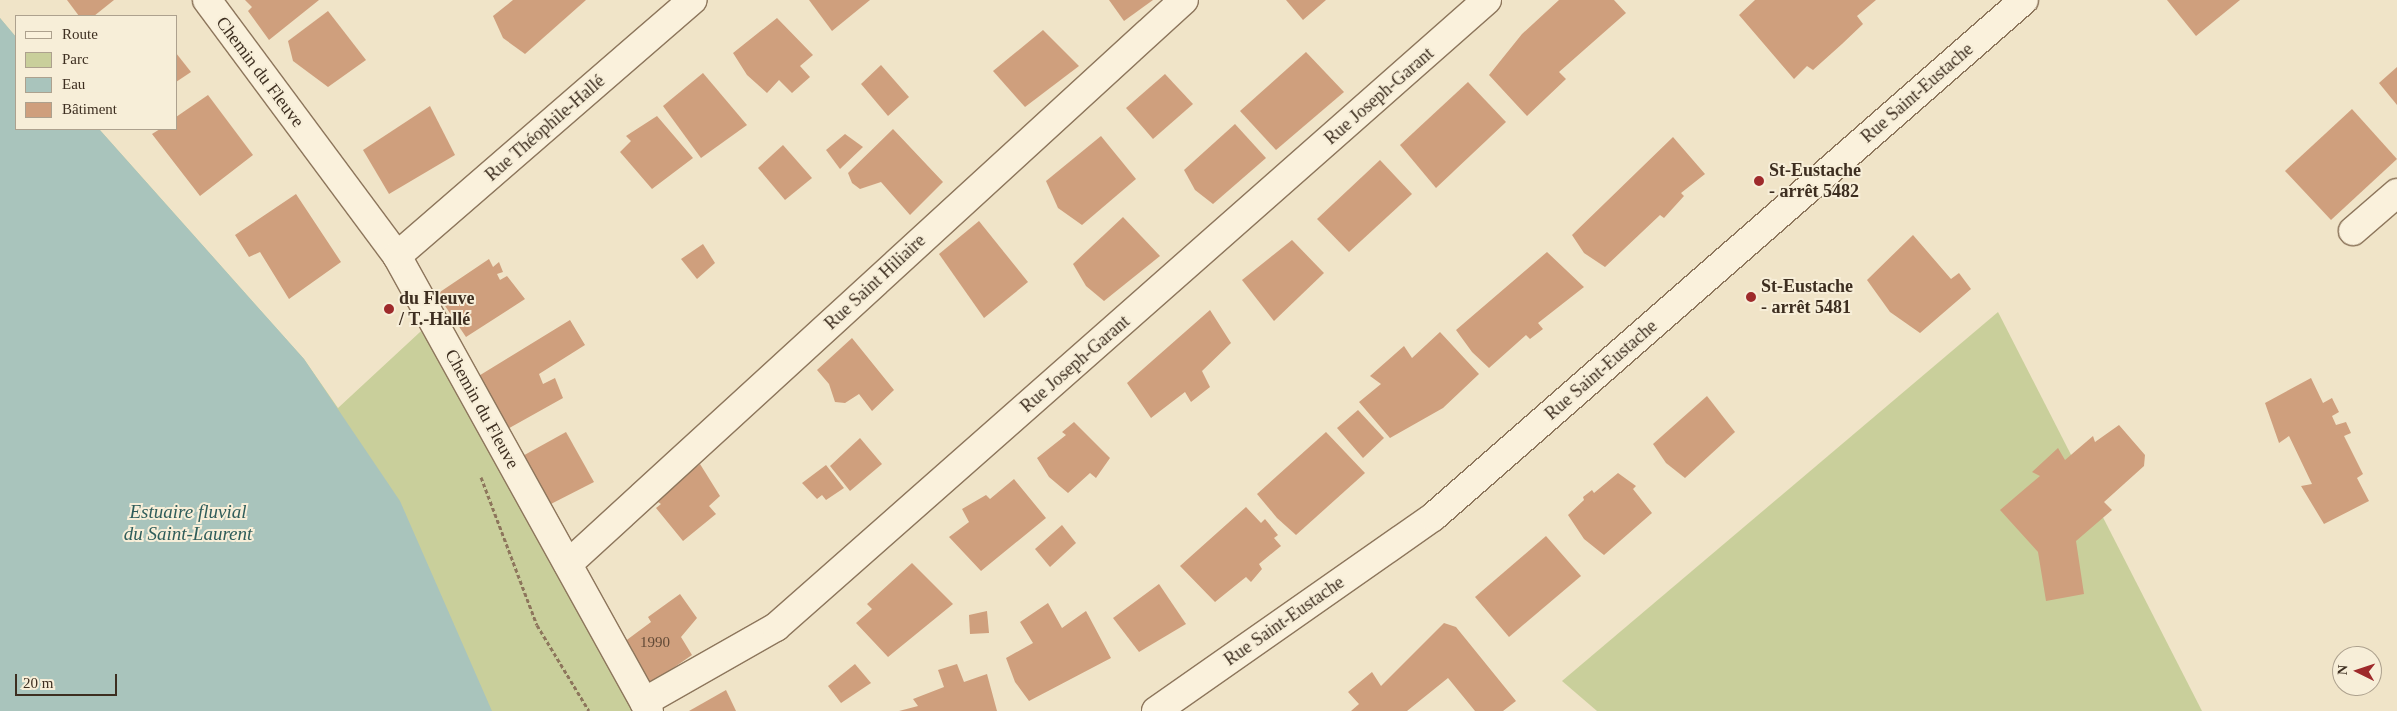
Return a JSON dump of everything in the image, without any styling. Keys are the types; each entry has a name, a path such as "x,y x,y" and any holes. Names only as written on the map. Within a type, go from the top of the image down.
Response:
{"street":[{"name":"Chemin du Fleuve","path":"207,0 397,256 647,707"},
{"name":"Rue Théophile-Hallé","path":"397,256 693,0"},
{"name":"Rue Saint Hiliaire","path":"568,564 1184,0"},
{"name":"Rue Joseph-Garant","path":"647,707 776,627 1487,0"},
{"name":"Rue Saint-Eustache","path":"1156,711 1433,516 2024,0"},
{"path":"2353,231 2397,193"}],"path":[{"path":"479,474 536,625 589,711"}],"green space":[{"name":"Estuaire fluvial du Saint-Laurent","path":"0,18 15,36 15,130 100,130 304,359 338,408 433,320 649,711 0,711"},
{"path":"1998,312 2202,711 1597,711 1562,681"}],"water":[{"name":"Estuaire fluvial du Saint-Laurent","path":"0,18 15,36 15,130 100,130 304,359 400,501 492,711 0,711"}],"building":[{"path":"67,0 114,0 95,15 78,15"},
{"path":"245,0 319,0 269,40 248,11 252,7"},
{"path":"513,0 586,0 525,54 503,38 493,16"},
{"path":"809,0 870,0 832,31"},
{"path":"1109,0 1153,0 1124,21"},
{"path":"1286,0 1326,0 1303,20"},
{"path":"1559,0 1614,0 1626,13 1559,72 1566,79 1527,116 1489,75 1522,34"},
{"path":"1755,0 1876,0 1857,16 1863,24 1813,70 1807,66 1794,79 1739,15"},
{"path":"2167,0 2240,0 2196,36"},
{"path":"328,11 366,60 328,87 293,61 288,41"},
{"path":"777,18 813,55 800,66 810,77 792,93 779,80 767,93 747,75 733,53"},
{"path":"1043,30 1079,66 1025,107 993,71"},
{"path":"1306,52 1344,92 1276,150 1240,111"},
{"path":"178,56 191,72 178,81"},
{"path":"881,65 909,97 888,116 861,84"},
{"path":"2397,67 2397,105 2379,83"},
{"path":"703,73 747,125 701,158 663,106"},
{"path":"1165,74 1193,104 1153,139 1126,108"},
{"path":"1468,82 1506,122 1436,188 1400,145"},
{"path":"208,95 253,155 200,196 152,134 158,130 178,130 178,116"},
{"path":"430,106 455,155 389,194 363,150"},
{"path":"2352,109 2397,159 2331,220 2285,171"},
{"path":"657,116 693,158 652,189 620,152 631,141 626,136"},
{"path":"1235,124 1266,158 1213,204 1195,190 1184,170"},
{"path":"893,129 943,182 910,215 881,182 860,189 852,183 848,173"},
{"path":"845,134 863,147 840,169 826,150"},
{"path":"1101,136 1136,179 1082,225 1058,208 1046,181"},
{"path":"1673,137 1705,174 1681,193 1684,196 1664,218 1660,215 1605,267 1584,253 1572,235"},
{"path":"783,145 812,178 785,200 758,168"},
{"path":"1380,160 1412,194 1349,252 1317,219"},
{"path":"296,194 341,262 289,299 260,252 249,257 235,235"},
{"path":"1123,217 1160,256 1104,301 1086,286 1073,264"},
{"path":"979,221 1028,282 984,318 939,254"},
{"path":"1913,235 1951,279 1959,273 1971,289 1920,333 1890,312 1867,280"},
{"path":"1292,240 1324,273 1274,321 1242,280"},
{"path":"703,244 715,263 697,279 681,259"},
{"path":"1547,252 1584,287 1538,323 1543,329 1530,339 1526,335 1489,368 1472,352 1456,330"},
{"path":"489,259 493,267 499,262 503,272 497,274 500,280 507,276 525,299 466,337 437,294"},
{"path":"1210,310 1231,343 1202,371 1210,387 1191,402 1185,392 1151,418 1127,383"},
{"path":"570,320 585,345 539,374 543,384 555,378 563,398 504,431 477,377"},
{"path":"1440,332 1479,374 1443,408 1390,438 1359,402 1381,384 1370,376 1404,346 1412,358"},
{"path":"852,338 894,390 872,411 859,394 845,403 835,402 829,384 817,370"},
{"path":"2311,378 2323,403 2332,398 2339,412 2332,416 2336,425 2346,422 2351,433 2344,436 2363,474 2357,478 2369,501 2324,524 2301,486 2312,484 2289,436 2279,443 2265,403"},
{"path":"1707,396 1735,432 1685,478 1666,463 1653,444"},
{"path":"1358,410 1384,438 1363,458 1337,428"},
{"path":"1074,422 1110,458 1096,478 1090,473 1068,493 1049,477 1037,458 1066,435 1062,432"},
{"path":"2119,425 2145,455 2144,466 2104,502 2112,510 2076,541 2084,594 2046,601 2038,552 2000,510 2040,476 2032,472 2058,448 2065,460 2093,436 2095,442"},
{"path":"566,432 594,482 545,507 519,458"},
{"path":"1326,432 1365,473 1296,535 1277,518 1257,494"},
{"path":"860,438 882,464 850,491 830,466"},
{"path":"700,464 720,496 709,506 716,514 683,541 656,508 661,504 655,500"},
{"path":"826,465 844,488 826,500 822,495 817,499 802,483"},
{"path":"1618,473 1636,486 1633,489 1652,513 1604,555 1584,539 1568,515 1584,500 1583,497 1592,490 1594,493"},
{"path":"1014,479 1046,518 981,571 949,537 969,522 962,509 986,495 990,499"},
{"path":"1246,507 1261,523 1265,519 1278,535 1274,538 1281,546 1259,564 1262,569 1251,582 1246,577 1215,602 1180,566"},
{"path":"1062,525 1076,543 1050,567 1035,549"},
{"path":"1546,536 1581,576 1509,637 1475,597"},
{"path":"912,563 953,604 888,657 856,623 872,609 867,604"},
{"path":"1159,584 1186,624 1139,652 1113,618"},
{"path":"680,594 697,618 681,637 692,655 646,687 620,645 651,622 648,617"},
{"path":"1048,603 1062,628 1086,611 1111,658 1029,701 1015,682 1006,658 1033,643 1020,622"},
{"path":"987,611 989,633 970,634 969,615"},
{"path":"1444,623 1456,627 1516,701 1503,711 1475,711 1448,678 1407,711 1351,711 1359,704 1348,692 1372,672 1381,686"},
{"path":"855,664 871,683 841,703 828,686"},
{"path":"957,664 964,682 987,674 997,711 899,711 918,706 913,699 944,687 938,670"},
{"path":"726,690 736,711 689,711"}],"place":[{"name":"St-Eustache - arrêt 5482","path":"1759,181"},
{"name":"St-Eustache - arrêt 5481","path":"1751,297"},
{"name":"du Fleuve / T.-Hallé","path":"389,309"}]}
